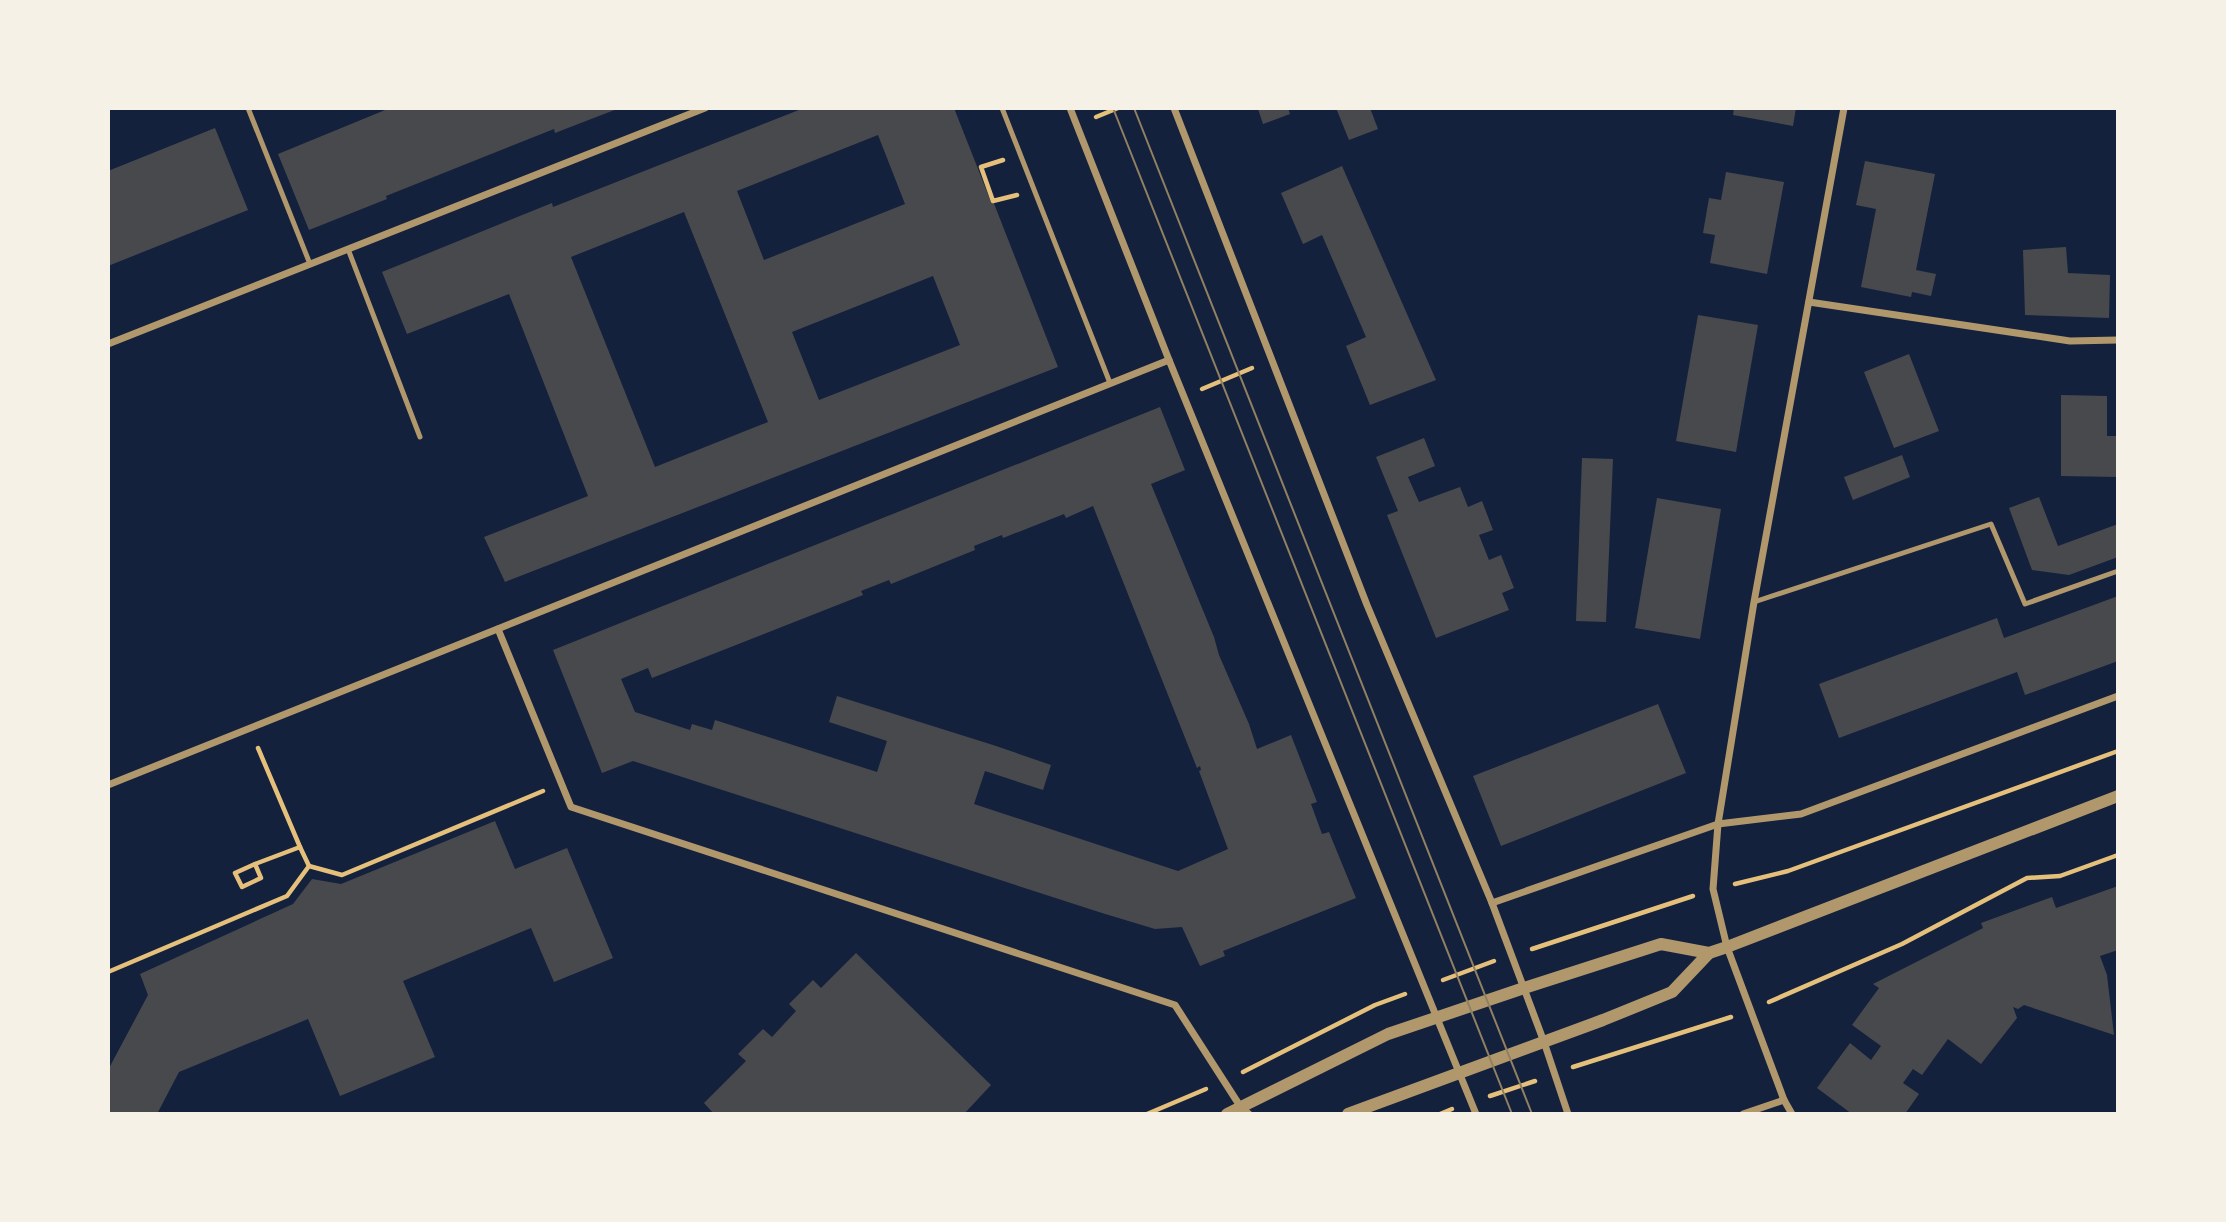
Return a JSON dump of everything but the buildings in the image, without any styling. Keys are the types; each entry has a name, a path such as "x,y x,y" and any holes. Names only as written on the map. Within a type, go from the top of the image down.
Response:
{"street":[{"path":"108,344 705,108"},
{"path":"1070,108 1169,360 1476,1114"},
{"path":"1174,108 1367,605 1492,903 1556,1073 1568,1114"},
{"path":"1792,1114 1784,1100 1727,947 1713,889 1718,824 1754,602 1844,108"},
{"path":"1810,302 2070,341 2118,340"},
{"path":"108,785 1169,360"},
{"path":"498,629 571,807 1175,1005 1244,1110"},
{"path":"1492,903 1718,824 1801,814 2118,696"},
{"path":"1348,1114 1672,992 1709,953 2118,796"},
{"path":"1227,1114 1244,1110 1388,1034 1524,988 1661,944 1709,953"},
{"path":"1743,1114 1784,1100"}],"lane":[{"path":"248,108 310,264"},
{"path":"1002,108 1110,383"},
{"path":"348,249 420,437"},
{"path":"1754,602 1991,524 2025,604 2118,571"}],"path":[{"path":"1101,115 1104,121"},
{"path":"981,167 993,201"},
{"path":"1184,396 1272,359"},
{"path":"250,729 309,866"},
{"path":"1147,1114 1225,1081 1375,1005 1512,955 1713,889 1788,871 2118,751"},
{"path":"309,866 342,874 562,784"},
{"path":"255,864 261,878 242,887 235,873 255,864 300,847"},
{"path":"1440,1114 1556,1073 1750,1011 1902,944 2027,878 2060,876 2118,855"},
{"path":"108,972 287,896 309,866"},
{"path":"1164,1107 1167,1114"}],"tram line":[{"path":"1113,108 1512,1114"},
{"path":"1134,108 1532,1114"}]}
